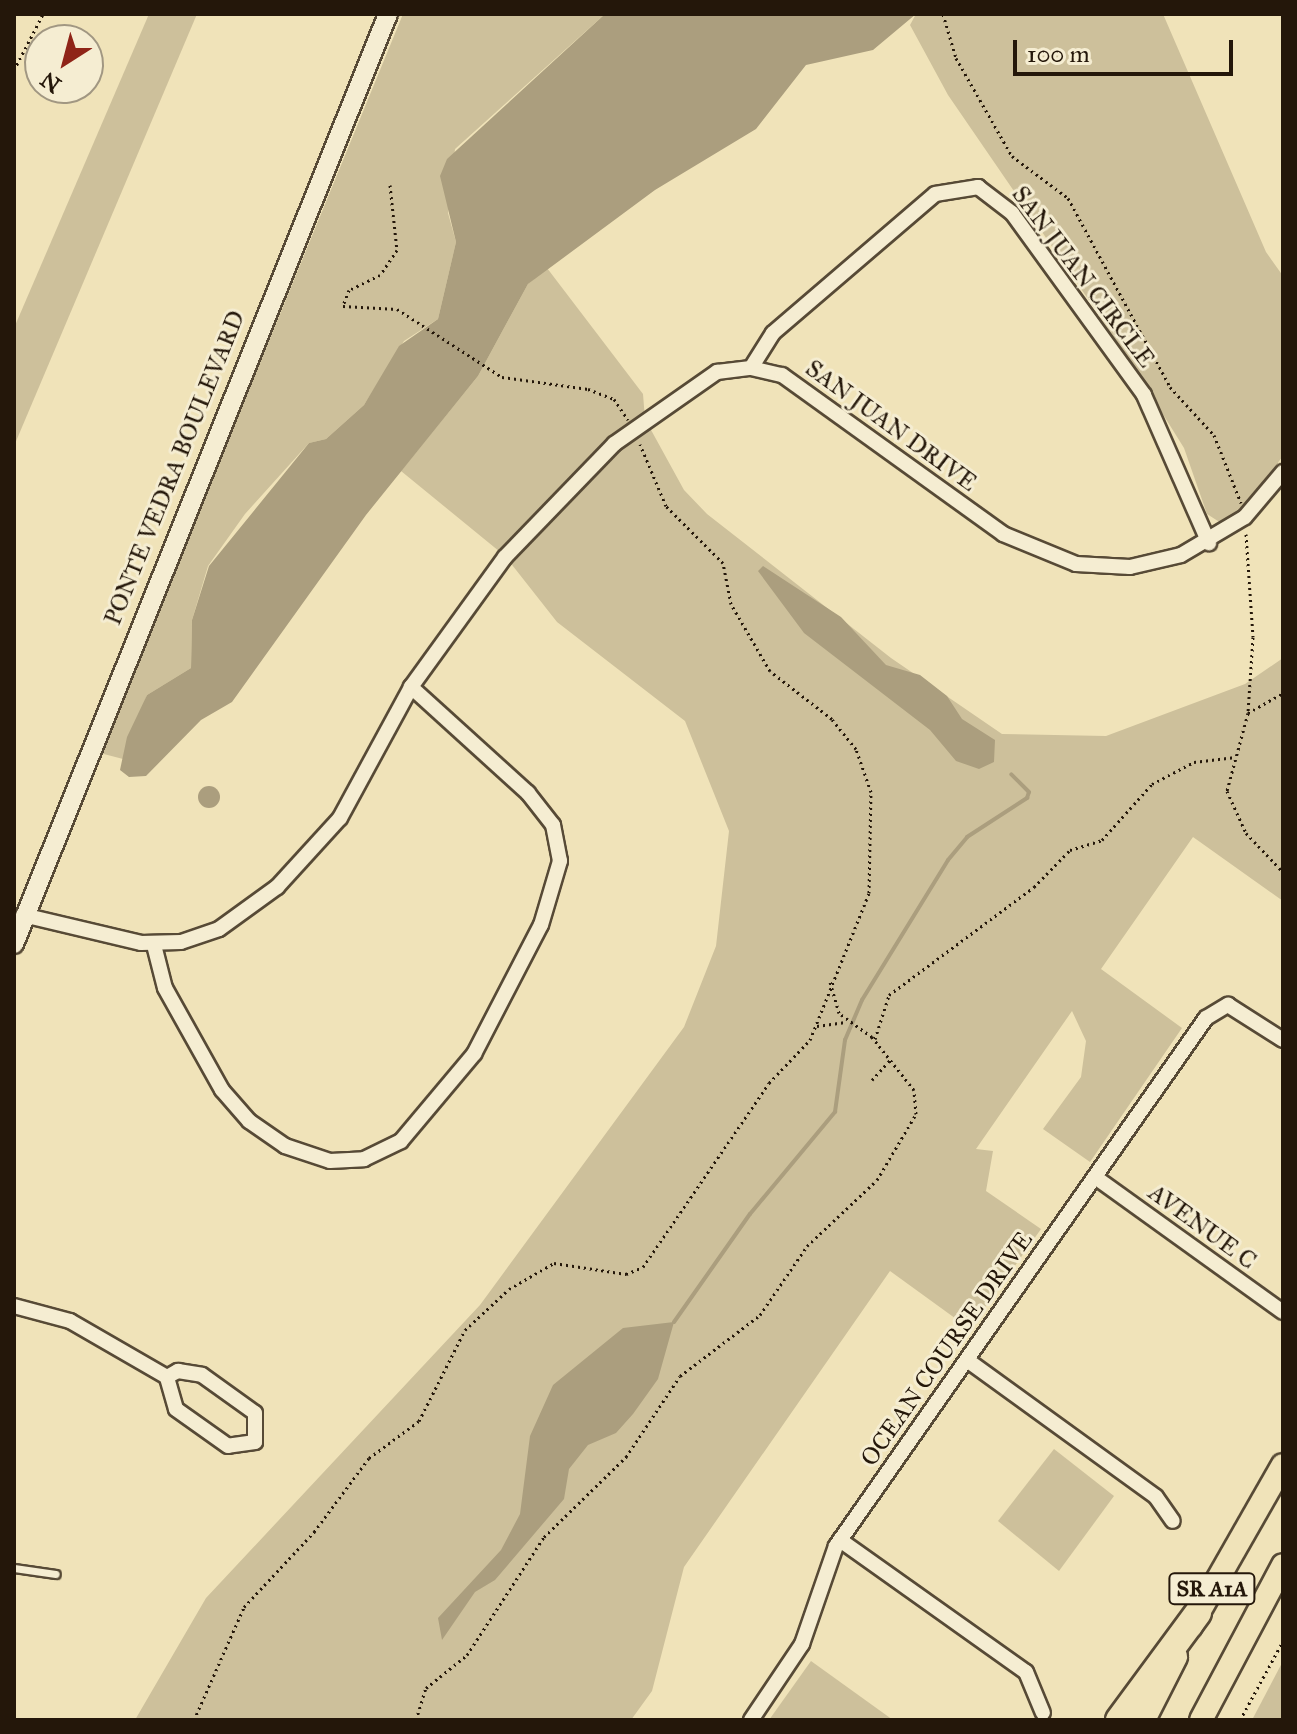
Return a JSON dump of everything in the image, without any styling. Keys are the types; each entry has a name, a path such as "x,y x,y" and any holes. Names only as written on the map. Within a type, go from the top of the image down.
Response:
{"highway":[{"path":"1119,1720 1198,1613"}],"main road":[{"name":"SR A1A","path":"1144,1720 1198,1613 1283,1465"},
{"name":"SR A1A","path":"1201,1720 1283,1565"}],"street":[{"name":"PONTE VEDRA BOULEVARD","path":"14,944 23,915 388,14"},
{"name":"SAN JUAN CIRCLE","path":"751,368 773,333 935,194 978,187 1012,213 1144,395 1209,543"},
{"name":"SAN JUAN DRIVE","path":"23,915 154,945 219,929 304,863 340,818 411,687 529,529 633,429 706,376 751,368 791,381 1003,534 1050,557 1130,567 1209,543 1247,515 1283,472"},
{"path":"154,945 165,988 222,1090 249,1121 285,1146 330,1161 364,1159 401,1141 474,1054 535,939 560,861 553,825 528,793 411,687"},
{"name":"OCEAN COURSE DRIVE","path":"751,1720 802,1644 840,1540 1206,1018 1228,1005 1283,1040"},
{"name":"AVENUE C","path":"1095,1177 1283,1312"},
{"path":"14,1306 70,1321 167,1377 176,1409 228,1446 255,1442 255,1413 202,1375 178,1371 167,1377"},
{"path":"967,1360 1156,1497 1173,1521"},
{"path":"840,1540 1026,1672 1043,1713"}],"lane":[{"path":"14,1568 56,1574"}],"path":[{"path":"14,70 43,14"},
{"path":"194,1720 244,1607 314,1532 369,1458 419,1421 465,1330 509,1289 554,1263 626,1274 643,1267 678,1207 717,1165 769,1083 817,1026 830,981 869,893 867,773 832,719 770,671 731,604 723,563 666,506 633,429 614,399 491,371 420,321 390,307 348,310 342,301 387,269 397,250 390,185"},
{"path":"1248,713 1283,693"},
{"path":"875,1041 874,1027 889,995 1034,887 1070,850 1102,840 1152,784 1194,762 1236,757"},
{"path":"830,981 847,1022"},
{"path":"416,1720 426,1688 467,1655 536,1547 626,1457 680,1376 760,1315 807,1246 877,1180 918,1102 875,1041 861,1030 847,1022 817,1026"},
{"path":"861,1030 874,1027"},
{"path":"872,1080 890,1060"},
{"path":"1240,1720 1283,1641"}],"shaded area":[{"path":"149,14 197,14 14,446 14,328"},
{"path":"403,14 605,14 455,149 448,213 456,242 438,319 404,341 364,405 326,439 309,443 245,514 208,566 192,620 191,668 147,695 123,759 100,753"},
{"path":"605,14 916,14 873,50 806,65 756,129 655,190 528,284 478,376 366,515 232,702 201,720 146,776 129,777 120,770 127,737 147,695 191,668 192,620 209,566 309,443 326,439 364,405 399,346 438,319 456,242 440,176 447,159"},
{"path":"916,14 1163,14 1266,252 1283,276 1283,456 1247,503 1221,523 1207,514 1184,448 1121,347 948,95 910,25"},
{"path":"547,268 643,394 645,419 684,490 707,514 891,658 1002,734 1106,736 1245,684 1283,658 1283,901 1193,837 1101,969 1182,1028 1090,1162 1043,1129 1081,1077 1086,1041 1072,1011 976,1149 993,1151 986,1191 1041,1229 970,1329 890,1271 684,1567 652,1691 631,1720 135,1720 206,1598 480,1305 684,1027 716,946 729,831 685,721 557,622 505,556 401,471 478,376 528,284"},
{"path":"763,566 841,617 886,665 920,675 947,696 962,719 995,740 994,762 979,769 956,761 930,730 804,633 758,571"},
{"path":"209,786 217,789 220,797 217,805 209,808 201,805 198,797 201,789"},
{"path":"674,1322 658,1379 633,1414 616,1433 588,1445 569,1469 564,1499 495,1580 475,1592 442,1640 438,1618 501,1550 520,1514 530,1436 553,1385 623,1328"},
{"path":"1054,1449 1114,1496 1059,1571 998,1521"},
{"path":"811,1661 893,1720 769,1720"},
{"path":"1283,1661 1283,1720 1252,1720"}],"waterway":[{"path":"674,1322 750,1214 835,1112 845,1040 862,1000 948,860 967,837 1027,798 1029,792 1011,774"}]}
